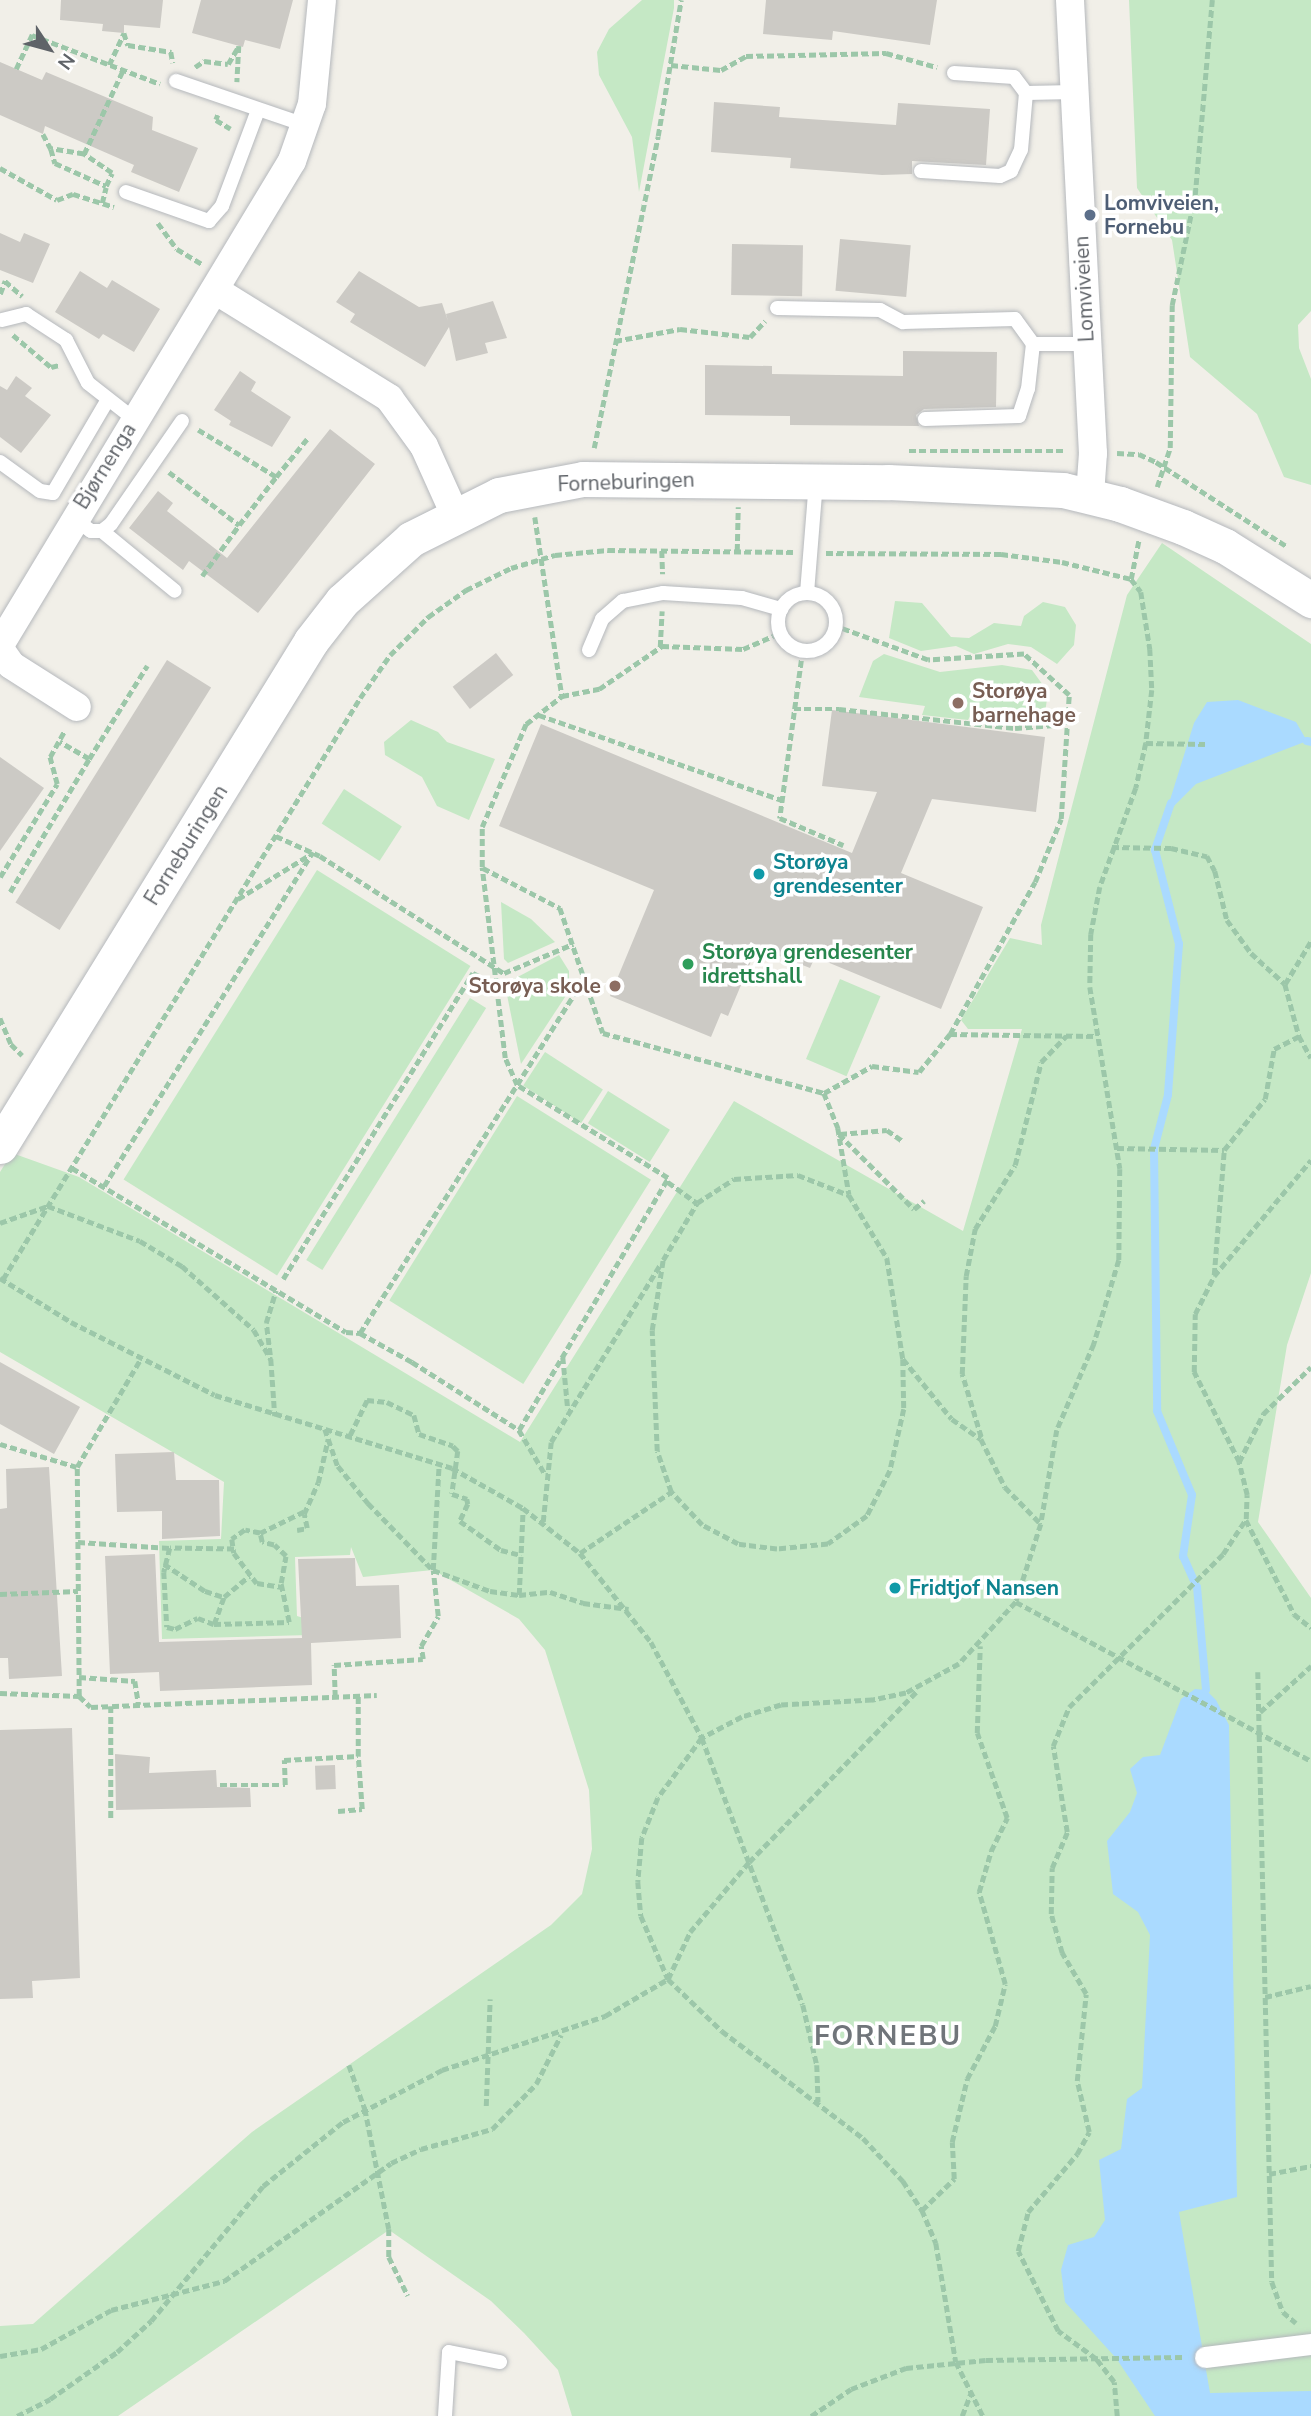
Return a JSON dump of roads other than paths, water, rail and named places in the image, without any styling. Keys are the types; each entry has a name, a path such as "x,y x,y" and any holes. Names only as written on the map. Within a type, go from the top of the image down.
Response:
{"street":[{"name":"Bjørnenga","path":"77,708 11,665 0,647 73,518 292,161 305,125 318,67 322,0"},
{"name":"Lomviveien","path":"1070,0 1093,453 1090,495"},
{"path":"220,282 389,398 424,446 455,515"},
{"name":"Forneburingen","path":"0,1146 311,641 375,566 411,539 499,495 583,479 1022,485 1090,495 1225,546 1311,600"},
{"path":"1205,2357 1307,2336"}],"lane":[{"path":"921,171 1000,176 1012,171 1021,150 1026,93 1014,77 954,73"},
{"path":"176,81 305,125"},
{"path":"1026,93 1075,92"},
{"path":"126,192 209,220 222,206 258,110"},
{"path":"777,308 880,310 903,322 1015,318 1033,344 1028,389 1018,415 925,419"},
{"path":"6,326 26,314 66,340 88,383 107,401 134,419"},
{"path":"1033,344 1087,344"},
{"path":"0,462 40,491 53,493 107,401"},
{"path":"102,531 182,421"},
{"path":"807,593 813,552 816,481"},
{"path":"73,518 91,531 102,531 175,591"},
{"path":"589,650 602,619 623,601 663,593 742,598 780,609"},
{"path":"807,593 829,603 835,626 822,647 803,650 787,643 780,634 780,609 791,597 807,593"},
{"path":"446,2416 449,2352 500,2362"}],"water":[{"path":"1238,700 1296,722 1307,741 1196,784 1173,807 1170,800 1194,723 1207,702"},
{"path":"1195,1689 1206,1690 1216,1700 1229,1725 1237,2197 1179,2212 1210,2393 1311,2391 1311,2416 1155,2416 1116,2358 1065,2302 1061,2270 1068,2245 1094,2237 1105,2220 1099,2160 1121,2149 1127,2099 1142,2088 1150,1935 1138,1912 1113,1894 1107,1841 1130,1812 1137,1793 1130,1769 1143,1757 1160,1755 1181,1699"}],"waterway":[{"path":"1307,741 1311,742"},
{"path":"1171,803 1155,850 1179,944 1168,1095 1154,1149 1157,1411 1192,1495 1183,1556 1197,1587 1206,1690"}],"place":[{"name":"Lomviveien, Fornebu","path":"1090,215"},
{"name":"Storøya barnehage","path":"958,703"},
{"name":"Storøya grendesenter","path":"759,874"},
{"name":"Storøya grendesenter idrettshall","path":"688,964"},
{"name":"Storøya skole","path":"615,986"},
{"name":"Fridtjof Nansen","path":"895,1588"}],"district":[{"name":"FORNEBU","path":"888,2036"}]}
